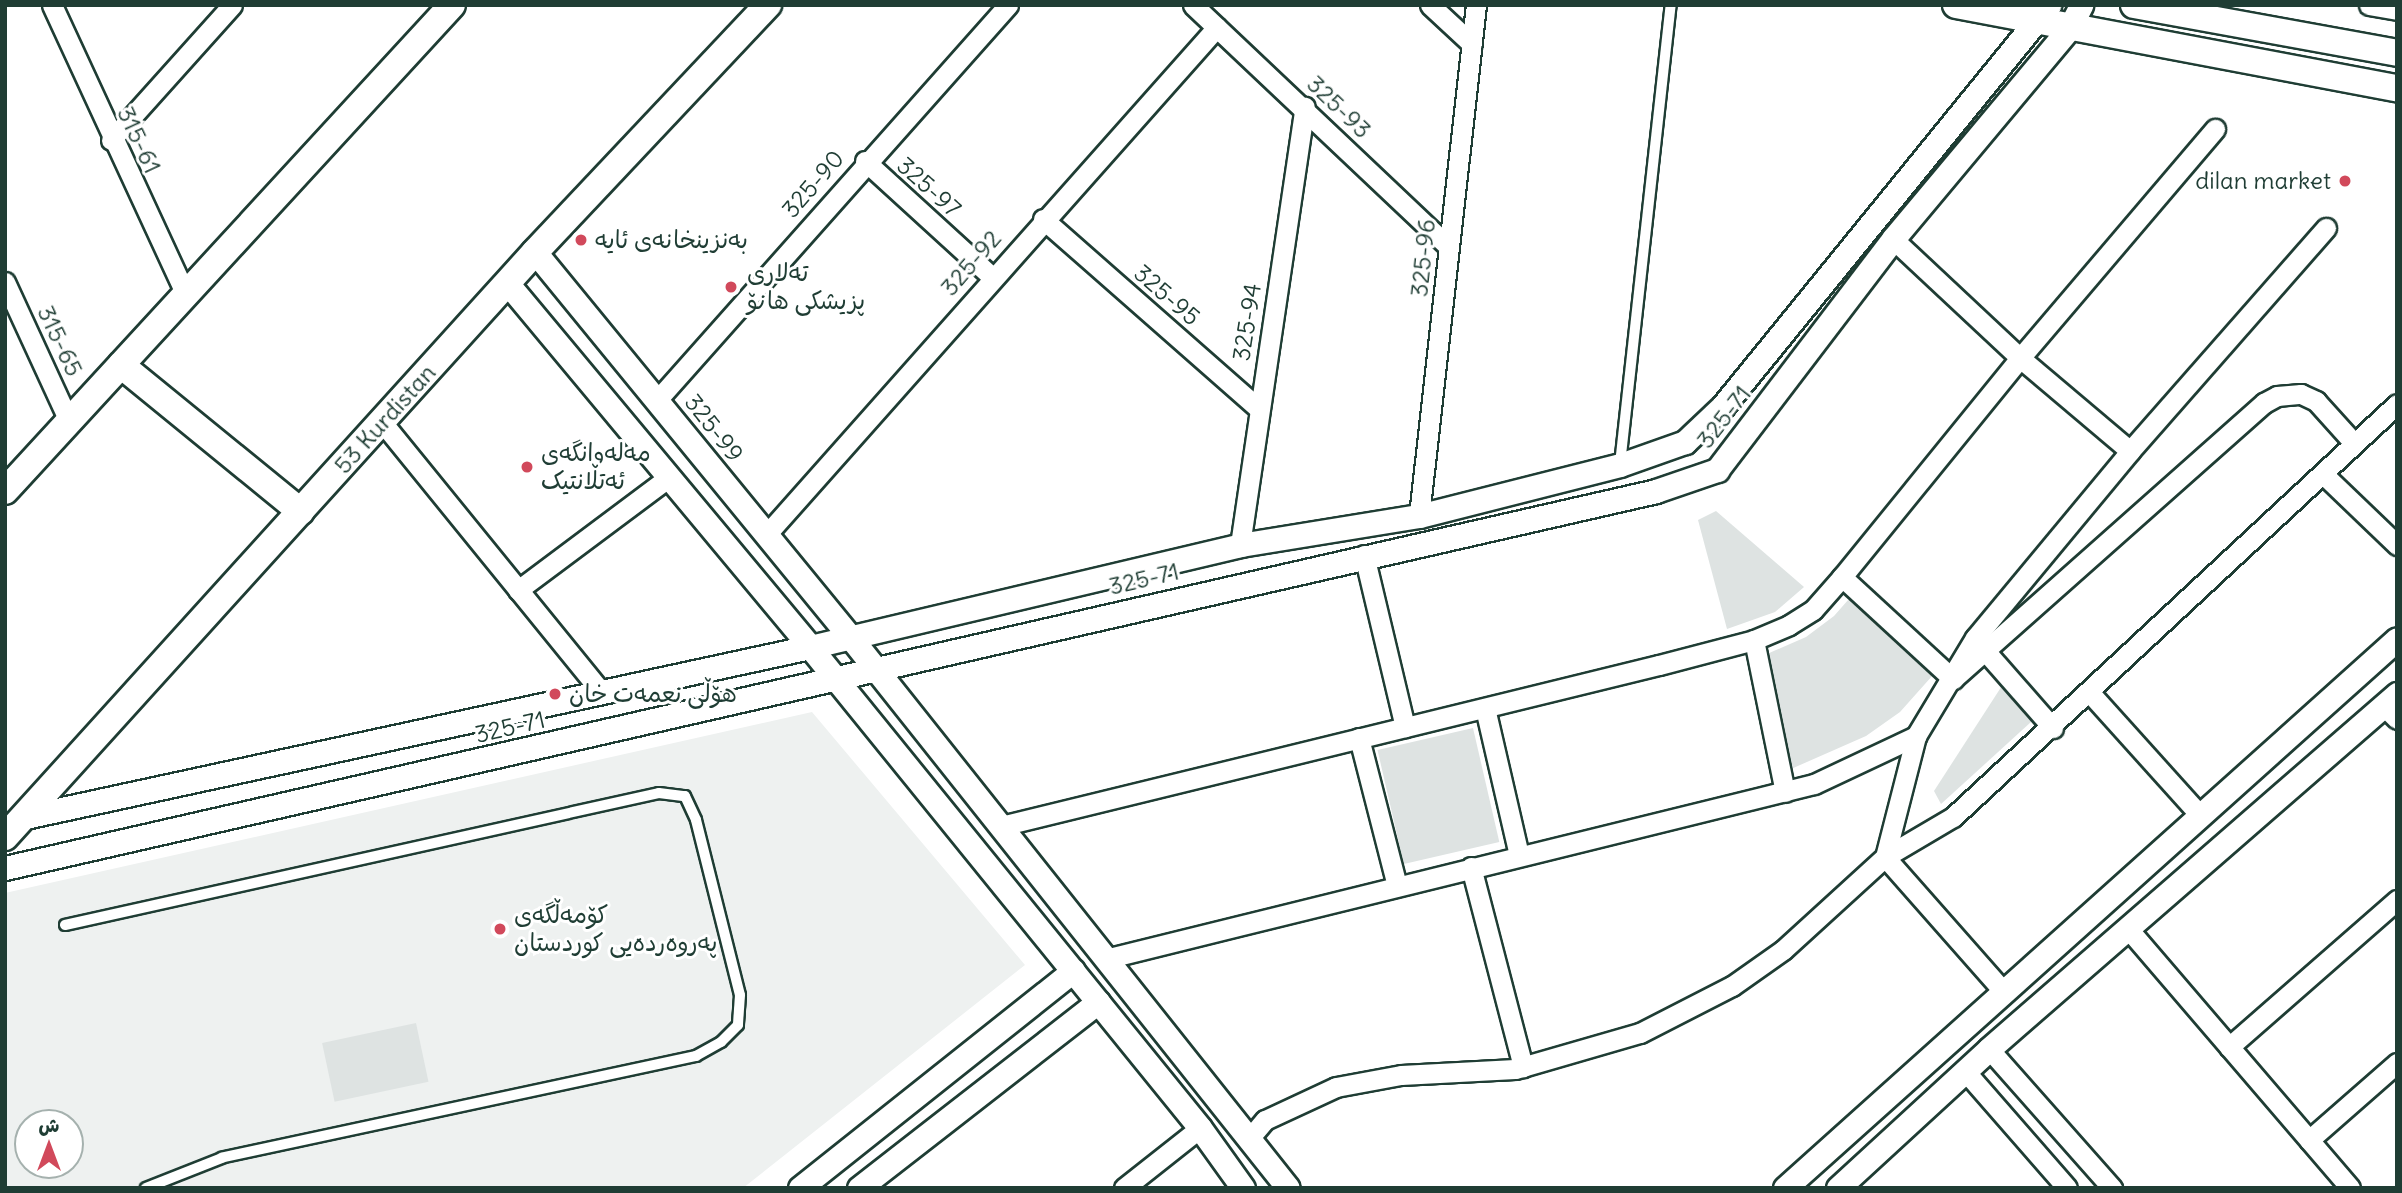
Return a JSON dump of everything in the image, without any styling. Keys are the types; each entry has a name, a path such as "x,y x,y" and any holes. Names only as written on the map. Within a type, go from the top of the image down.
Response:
{"main road":[{"path":"5,491 452,5"},
{"name":"53 Kurdistan","path":"5,837 535,252 768,5"},
{"path":"1956,5 2075,16 2397,88"},
{"path":"2134,5 2397,52"},
{"path":"121,365 300,512"}],"street":[{"name":"315-61","path":"52,5 111,140 186,295"},
{"path":"111,140 232,5"},
{"name":"325-90","path":"658,399 865,161 1008,5"},
{"name":"325-93","path":"1193,5 1305,107 1449,247"},
{"path":"1430,5 1472,44"},
{"name":"325-96","path":"1419,516 1476,5"},
{"path":"2369,5 2397,10"},
{"name":"325-71","path":"24,817 600,690 851,638 1240,545 1419,516 1620,465 1685,442 1723,406 2045,13"},
{"name":"325-71","path":"5,868 836,680 1364,555 1656,491 1717,470 1893,239 2075,16"},
{"name":"325-92","path":"766,535 991,276 1217,27"},
{"name":"325-94","path":"1240,545 1258,408 1305,107"},
{"path":"1001,826 1754,640 1813,610 2020,358 2216,129"},
{"name":"325-97","path":"865,161 991,276"},
{"name":"325-95","path":"1043,219 1258,408"},
{"path":"1885,857 1916,736 1975,638 2130,451 2326,228"},
{"path":"1893,239 2020,358 2130,451"},
{"name":"325-99","path":"535,252 658,399 1109,958 1288,1188"},
{"name":"315-65","path":"5,282 69,421"},
{"path":"508,284 810,647 1200,1128 1243,1188"},
{"path":"534,316 545,296 566,290"},
{"path":"1952,679 1987,653 2264,403 2277,396 2301,394 2316,401 2354,443"},
{"path":"1248,1140 1265,1120 1336,1087 1401,1075 1524,1067 1640,1033 1732,986 1783,950 1885,857 1953,817 2053,728 2397,404"},
{"path":"382,422 600,690"},
{"path":"2323,474 2397,545"},
{"path":"519,590 669,477"},
{"path":"1364,555 1405,727"},
{"path":"1842,577 1952,679"},
{"path":"1785,1188 2397,639"},
{"path":"1754,640 1785,792"},
{"path":"1987,653 2053,728"},
{"path":"2090,693 2199,814"},
{"path":"1838,1188 1989,1049 2393,706"},
{"path":"1485,708 1519,855"},
{"path":"1109,958 1519,855 1785,792 1826,779 1916,736"},
{"path":"1359,738 1396,886"},
{"path":"1885,857 2004,992"},
{"path":"1471,867 1524,1067"},
{"path":"2229,1047 2397,900"},
{"path":"2130,931 2350,1188"},
{"path":"800,1188 1073,971"},
{"path":"859,1188 1098,1002"},
{"path":"1989,1049 2112,1188"},
{"path":"2309,1140 2397,1063"},
{"path":"1965,1071 2067,1188"},
{"path":"1124,1188 1200,1128"}],"lane":[{"path":"1620,465 1671,5"},
{"path":"65,925 659,793 685,796 696,820 740,995 738,1025 720,1042 696,1056 222,1158 146,1188"}],"shaded area":[{"path":"1716,511 1804,587 1775,612 1727,629 1698,520"},
{"path":"1856,591 1941,666 1900,712 1866,736 1791,769 1767,654 1806,637 1834,616"},
{"path":"2007,678 2041,713 1941,804 1934,791"},
{"name":"كۆمەڵگەی پەروەردەیی كوردستان","path":"812,712 1025,965 743,1188 5,1188 5,893"},
{"path":"1473,728 1499,842 1404,864 1378,750"},
{"path":"416,1023 428,1082 335,1102 322,1043"}],"place":[{"name":"dilan market","path":"2345,181"},
{"name":"بەنزینخانەی ئایە","path":"581,240"},
{"name":"تەلاری پزیشکی هانۆ","path":"731,287"},
{"name":"مەلەوانگەی ئەتڵانتیک","path":"527,467"},
{"name":"هۆڵی نعمەت خان","path":"555,694"},
{"name":"كۆمەڵگەی پەروەردەیی كوردستان","path":"500,929"}]}
